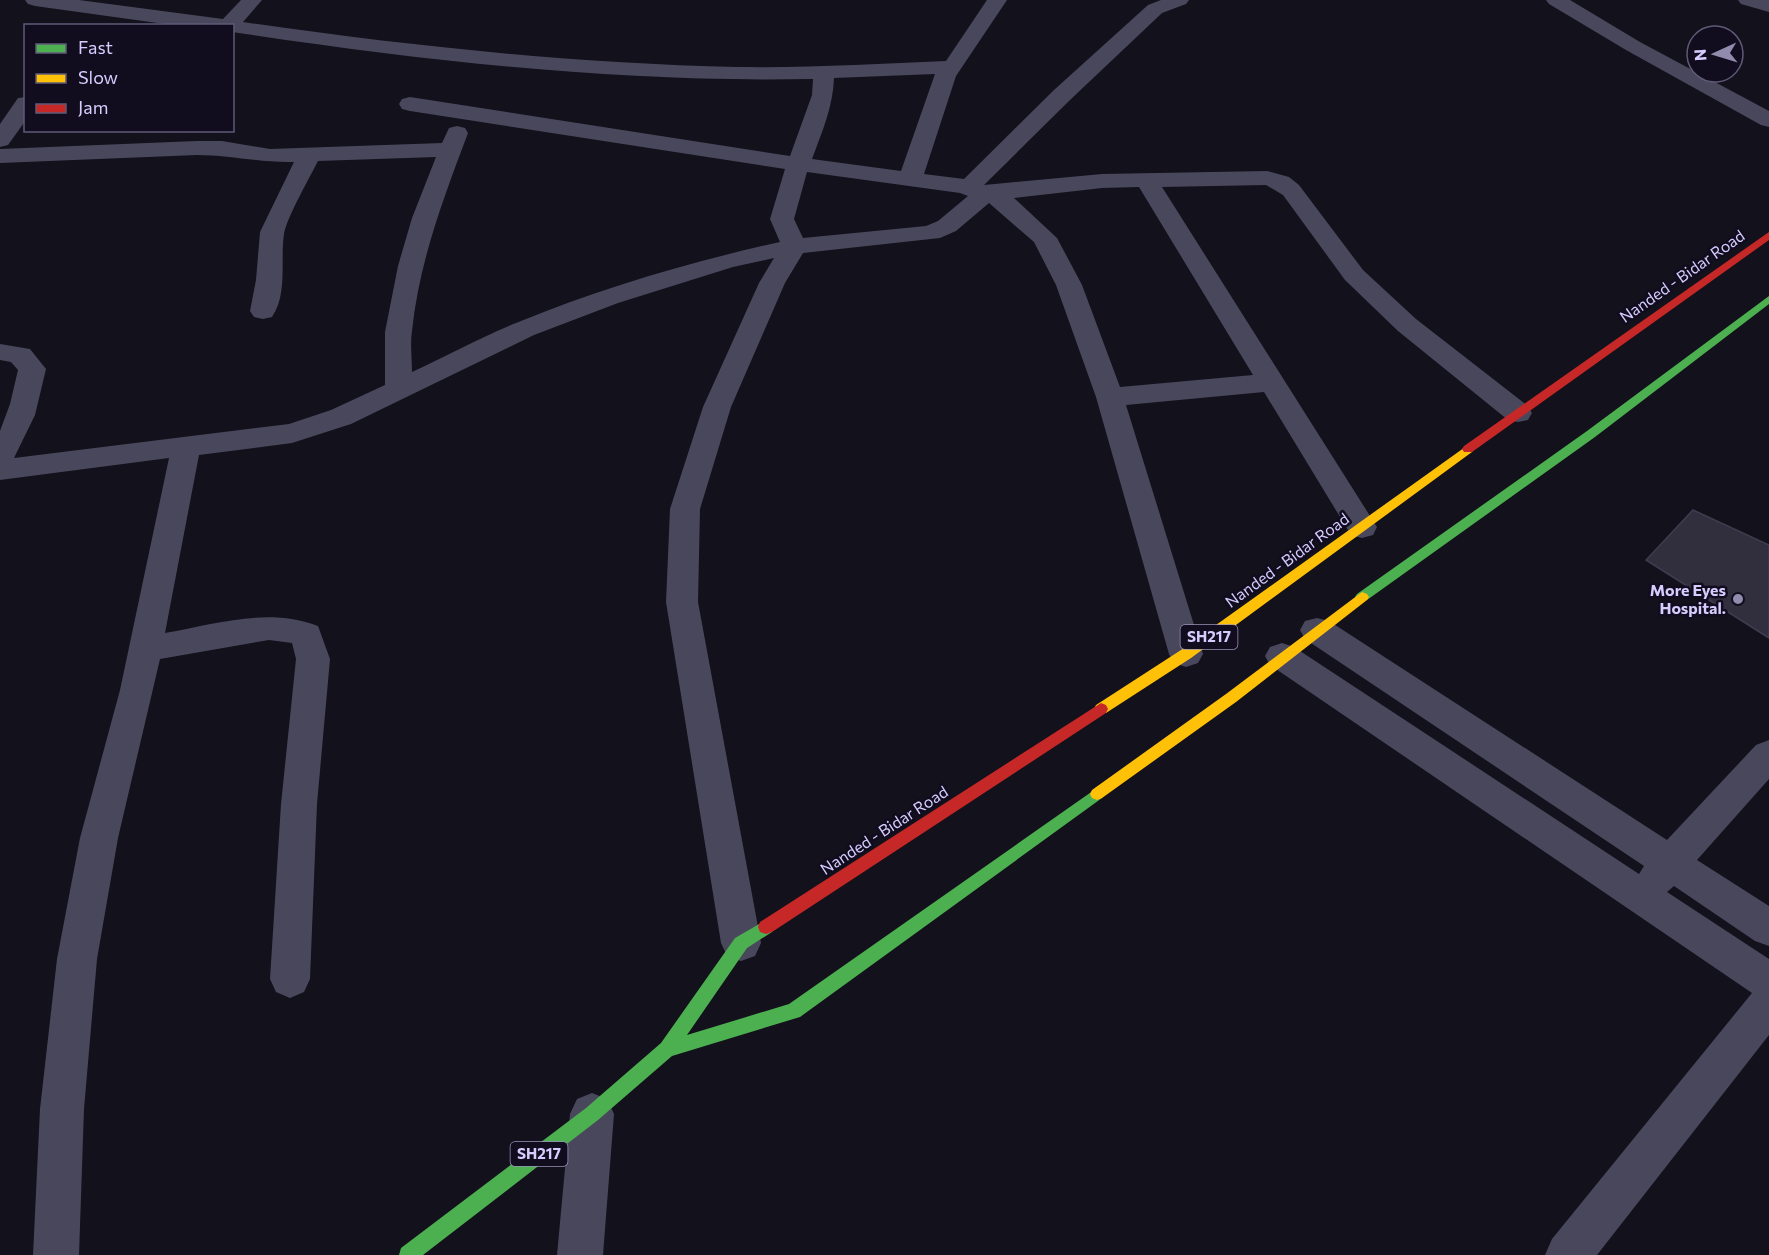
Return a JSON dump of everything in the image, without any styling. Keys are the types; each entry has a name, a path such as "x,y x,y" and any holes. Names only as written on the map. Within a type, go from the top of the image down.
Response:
{"main road":[{"name":"Nanded - Bidar Road","path":"408,1255 592,1114 667,1049 741,943 1186,654 1518,412 1769,235"},
{"name":"Nanded - Bidar Road","path":"667,1049 794,1011 1221,705 1317,630 1413,559 1565,453 1769,299"}],"street":[{"path":"35,0 118,9 214,24"},
{"path":"103,24 118,9 143,0"},
{"path":"229,24 252,0"},
{"path":"910,179 946,73 953,67 997,0"},
{"path":"0,470 292,433 341,417 525,328 609,297 727,261 794,246 931,233 947,226 1062,95 1155,9 1179,0"},
{"path":"1556,0 1633,46 1769,120"},
{"path":"1748,0 1769,6"},
{"path":"234,26 424,52 599,68 739,73 953,67"},
{"path":"794,246 782,219 798,164 823,95 824,72"},
{"path":"410,104 910,179 977,190 1002,200 1045,238 1069,285 1110,397 1186,654"},
{"path":"0,140 24,106"},
{"path":"399,389 398,332 411,266 424,218 450,150 459,127 470,113"},
{"path":"0,156 197,148 222,148 270,156 450,150"},
{"path":"262,311 269,280 272,232 309,155"},
{"path":"977,190 1146,180 1267,178 1281,182 1292,190 1354,275 1407,326 1518,412"},
{"path":"1146,180 1362,527"},
{"path":"741,943 682,602 685,509 717,407 772,283 794,246"},
{"path":"0,352 20,355 32,369 27,403 0,457"},
{"path":"1110,397 1271,382"},
{"path":"56,1255 62,1109 77,959 99,838 137,690 186,446"},
{"path":"145,649 269,628 293,630 306,635 313,659 299,804 290,979"},
{"path":"1317,630 1769,928"},
{"path":"1282,656 1769,982"},
{"path":"1640,896 1769,755"},
{"path":"1568,1255 1769,1003"},
{"path":"580,1255 592,1114"}],"building":[{"name":"More Eyes Hospital.","path":"1693,510 1769,545 1769,638 1646,560"}],"traffic: fast":[{"path":"1362,597 1591,434 1769,299"},
{"path":"667,1049 794,1011 1097,794"},
{"path":"408,1255 592,1114 667,1049 741,943 766,927"}],"traffic: slow":[{"path":"1101,709 1186,654 1468,449"},
{"path":"1097,794 1231,698 1362,597"}],"traffic: jam":[{"path":"1468,449 1769,235"},
{"path":"766,927 1101,709"}],"place":[{"name":"More Eyes Hospital.","path":"1738,599"}]}
